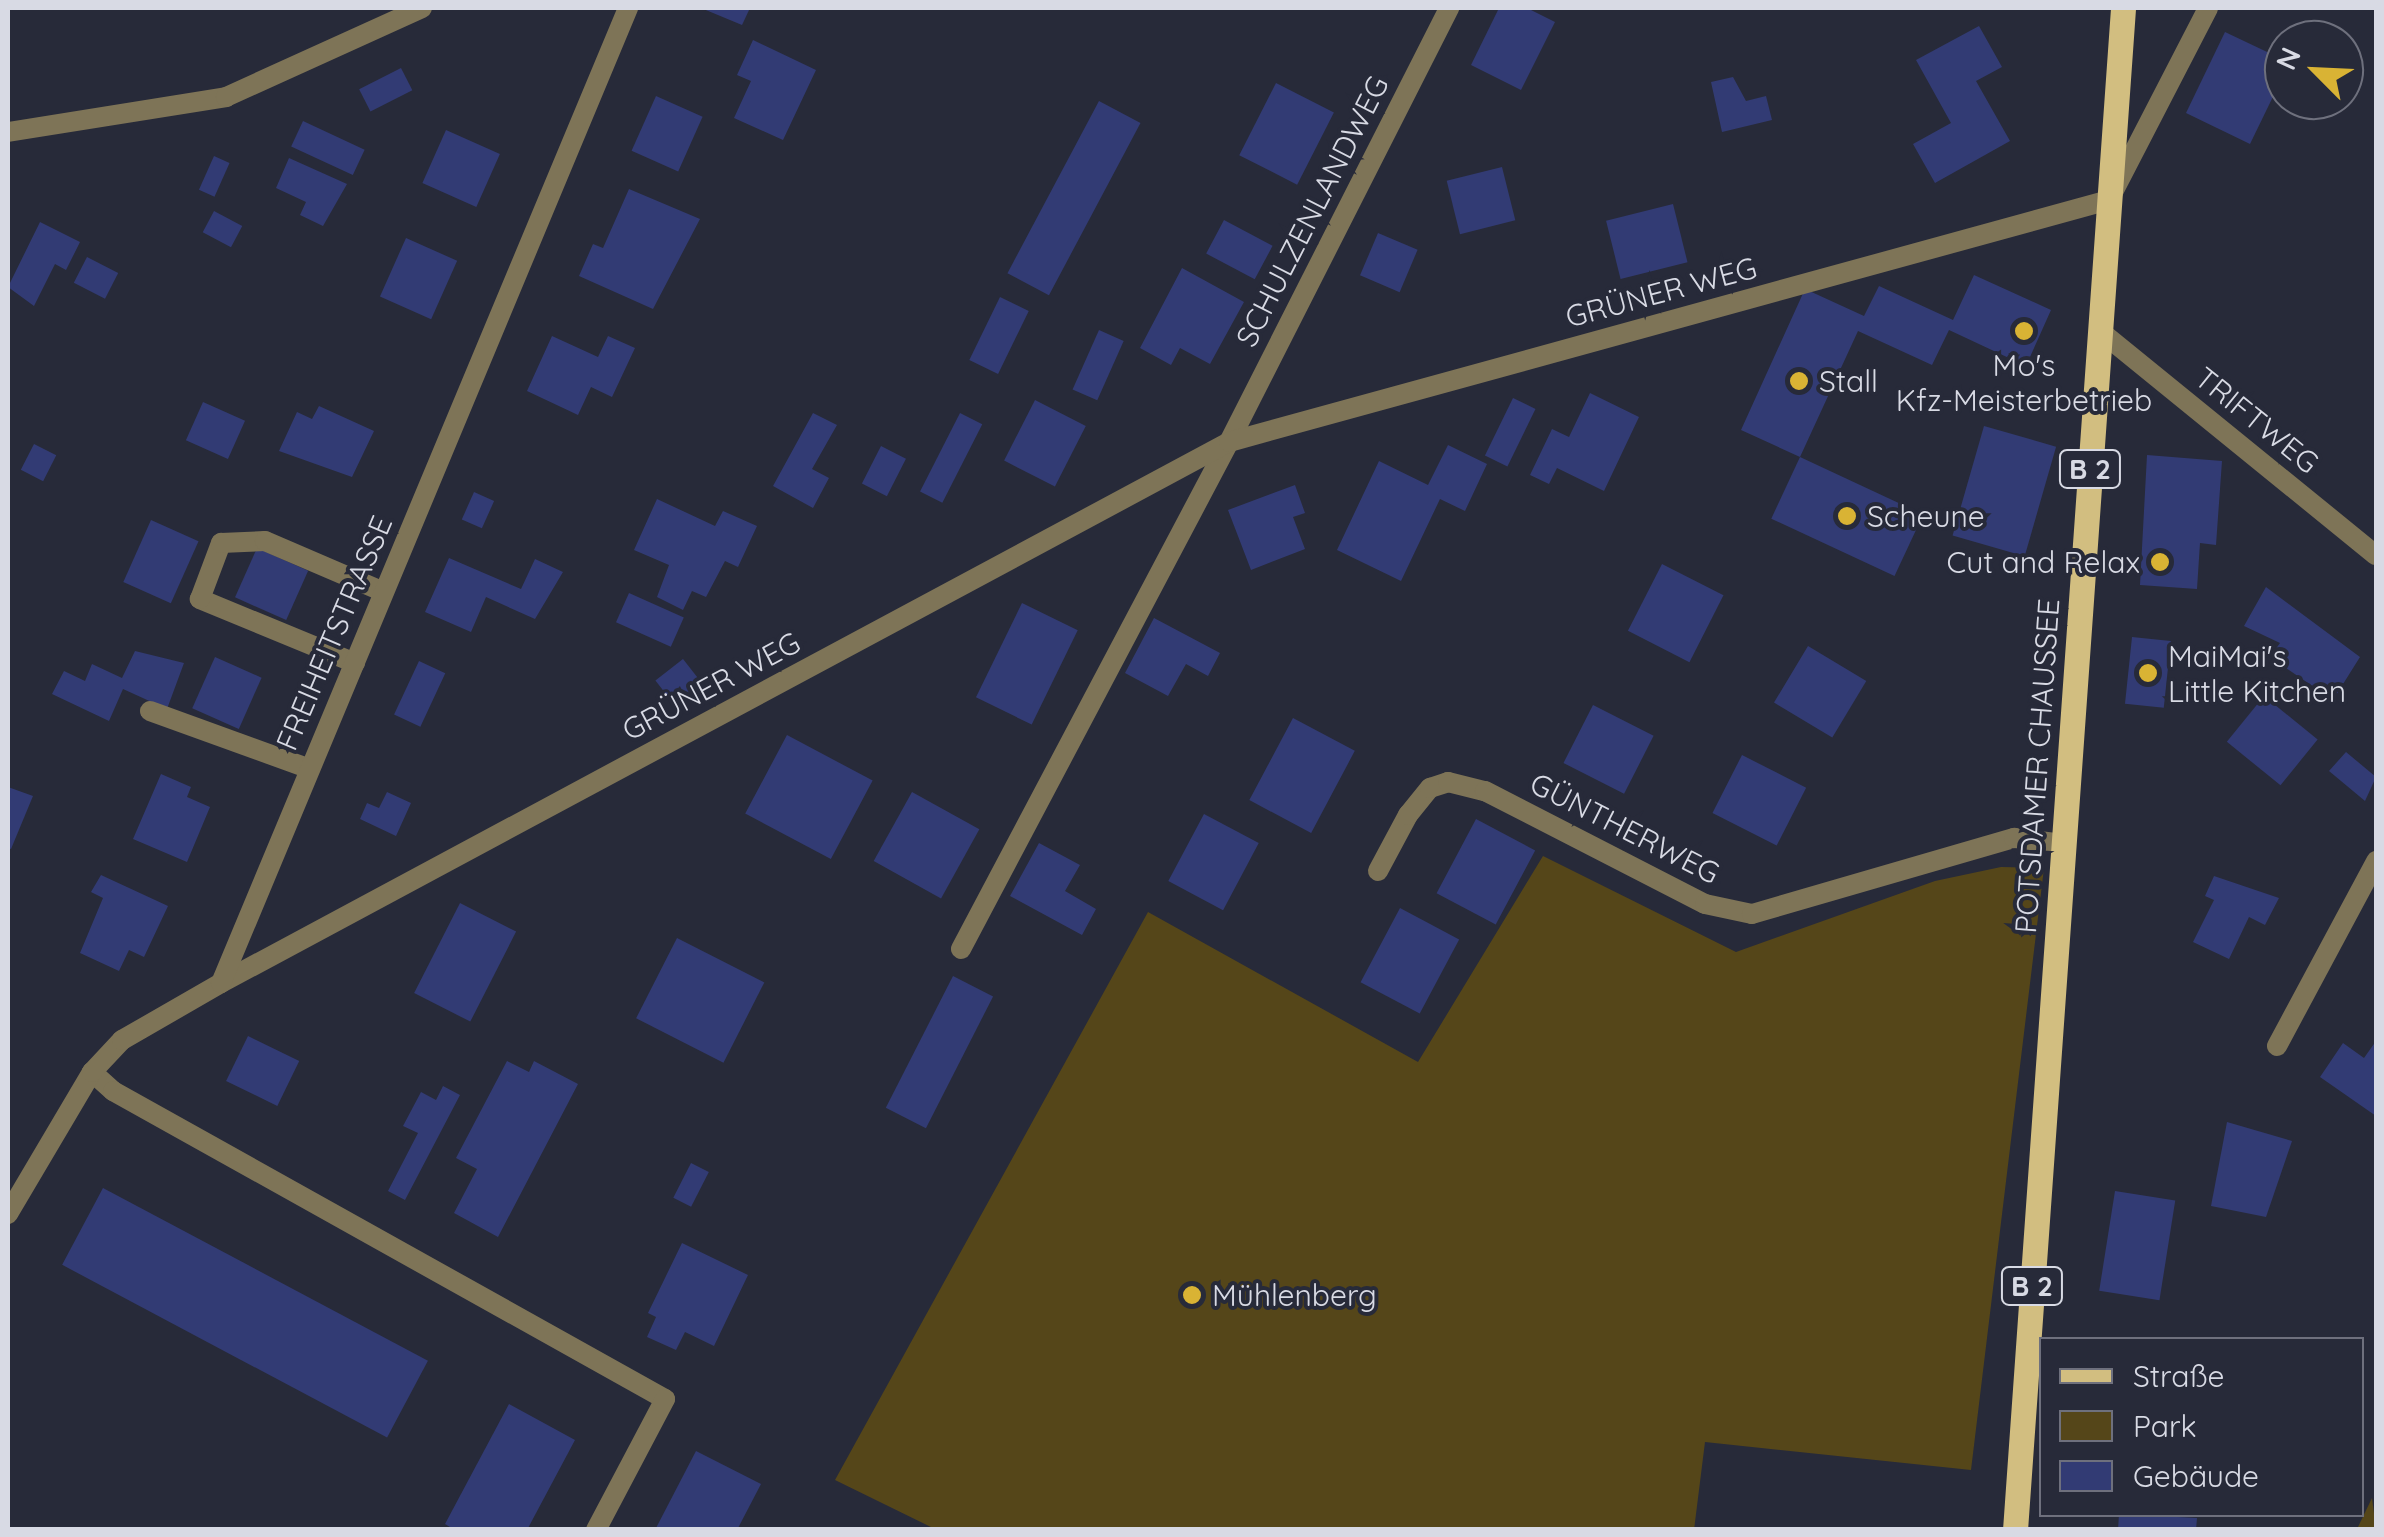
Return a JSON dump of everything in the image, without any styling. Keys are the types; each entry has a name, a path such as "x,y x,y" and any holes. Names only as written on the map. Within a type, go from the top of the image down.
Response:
{"main road":[{"name":"POTSDAMER CHAUSSEE","path":"2015,1530 2123,8"}],"street":[{"path":"8,132 226,98 422,8"},
{"name":"FREIHEITSTRASSE","path":"221,984 628,8"},
{"name":"SCHULZENLANDWEG","path":"1229,442 1449,8"},
{"path":"2109,200 2208,8"},
{"name":"GRÜNER WEG","path":"221,984 1229,442 2109,200"},
{"name":"TRIFTWEG","path":"2100,331 2376,555"},
{"path":"961,948 1229,442"},
{"path":"355,662 200,599 220,544 266,541 384,592"},
{"path":"150,711 310,769"},
{"name":"GÜNTHERWEG","path":"1378,871 1408,815 1430,788 1448,782 1484,791 1705,904 1752,914 2014,838 2064,844"},
{"path":"2277,1046 2376,861"},
{"path":"8,1214 92,1072 122,1040 221,984"},
{"path":"92,1072 113,1091 666,1399 596,1530"}],"green space":[{"path":"1543,856 1736,952 1935,881 2001,867 2044,868 1971,1470 1705,1442 1694,1530 935,1529 835,1480 1148,912 1418,1062"},
{"path":"2372,1498 2376,1529 2357,1529"}],"building":[{"path":"701,8 750,8 742,25"},
{"path":"1499,8 1527,8 1555,22 1521,90 1471,65"},
{"path":"1979,26 2002,67 1976,81 2010,141 1935,183 1913,144 1951,123 1916,60"},
{"path":"2225,32 2264,51 2264,115 2250,144 2186,113"},
{"path":"753,40 816,70 783,140 734,118 751,81 737,75"},
{"path":"401,68 412,90 370,112 359,89"},
{"path":"1733,77 1746,101 1766,96 1772,120 1722,132 1711,82"},
{"path":"1276,83 1334,113 1297,185 1239,155"},
{"path":"656,96 703,117 678,172 632,151"},
{"path":"1099,101 1140,123 1049,295 1007,273"},
{"path":"303,121 365,150 353,175 291,146"},
{"path":"446,130 500,154 476,207 422,183"},
{"path":"214,156 230,163 214,197 199,190"},
{"path":"289,158 347,184 323,226 300,215 306,202 276,188"},
{"path":"1502,167 1515,220 1460,234 1447,181"},
{"path":"629,189 700,219 653,309 579,276 593,244 603,248"},
{"path":"1673,204 1688,262 1621,279 1606,221"},
{"path":"214,211 242,226 231,247 203,232"},
{"path":"1224,220 1273,246 1255,279 1206,254"},
{"path":"40,222 80,242 66,270 55,264 34,306 8,287"},
{"path":"1378,233 1418,250 1400,292 1360,275"},
{"path":"406,238 457,261 431,319 380,296"},
{"path":"87,257 118,273 105,299 74,283"},
{"path":"1182,268 1244,302 1210,364 1180,348 1171,365 1140,348"},
{"path":"1974,275 2051,310 2026,366 1949,330 1932,365 1858,331 1800,457 1741,430 1805,289 1864,316 1879,286 1953,320"},
{"path":"1000,297 1029,311 998,374 969,360"},
{"path":"1099,330 1124,341 1097,400 1073,389"},
{"path":"552,336 598,357 608,336 635,348 612,397 591,387 578,415 527,391"},
{"path":"1590,393 1639,417 1604,491 1557,468 1549,484 1530,475 1552,429 1569,437"},
{"path":"1513,398 1535,409 1507,466 1485,456"},
{"path":"1035,400 1086,426 1055,486 1004,461"},
{"path":"203,402 245,421 228,459 186,440"},
{"path":"319,406 374,431 352,477 279,451 297,412 312,419"},
{"path":"813,413 837,425 812,469 829,478 813,508 773,486"},
{"path":"960,413 982,424 942,503 920,491"},
{"path":"1984,426 2056,447 2025,556 1953,536"},
{"path":"34,444 56,455 43,481 21,470"},
{"path":"1448,445 1487,464 1465,511 1440,499 1401,581 1337,550 1379,461 1428,485"},
{"path":"881,446 906,459 887,496 862,483"},
{"path":"2147,455 2222,461 2216,545 2200,543 2197,589 2140,585"},
{"name":"Scheune","path":"1800,457 1923,514 1895,576 1771,519"},
{"path":"1295,485 1305,513 1293,517 1305,549 1251,570 1228,510"},
{"path":"474,492 494,501 482,528 462,519"},
{"path":"657,499 715,526 723,511 757,526 738,567 725,561 706,597 692,591 683,610 657,597 669,565 634,550"},
{"path":"151,520 199,541 171,603 123,582"},
{"path":"257,548 308,571 286,620 235,597"},
{"path":"449,558 521,589 535,559 563,572 535,619 486,597 471,632 425,612"},
{"path":"1662,564 1723,595 1689,662 1628,631"},
{"path":"2266,587 2360,657 2333,700 2270,657 2280,643 2244,626"},
{"path":"629,593 684,617 671,647 616,622"},
{"path":"1022,603 1078,630 1032,725 976,697"},
{"path":"1154,618 1220,653 1208,676 1186,664 1168,696 1125,673"},
{"name":"MaiMai's Little Kitchen","path":"2132,637 2171,641 2164,708 2125,704"},
{"path":"1808,646 1866,681 1832,738 1774,703"},
{"path":"135,651 184,663 167,709 123,689 109,721 52,694 64,671 85,681 92,664 122,678"},
{"path":"215,657 262,678 239,729 192,708"},
{"path":"683,659 703,685 676,707 655,681"},
{"path":"419,661 445,673 420,727 394,714"},
{"path":"2264,696 2318,739 2280,785 2227,742"},
{"path":"1593,705 1654,736 1624,794 1563,763"},
{"path":"1293,718 1355,751 1311,833 1249,800"},
{"path":"787,735 873,781 831,859 745,814"},
{"path":"2346,752 2376,777 2365,801 2329,771"},
{"path":"1742,755 1806,788 1777,846 1712,813"},
{"path":"161,774 191,787 187,797 210,807 187,862 133,839"},
{"path":"8,787 33,796 11,849 8,848"},
{"path":"387,792 411,803 396,836 360,819 367,803 379,808"},
{"path":"912,792 979,829 941,898 874,861"},
{"path":"1204,814 1259,843 1223,910 1168,881"},
{"path":"1476,819 1535,850 1496,925 1437,893"},
{"path":"1039,843 1080,865 1065,891 1096,909 1082,935 1010,896"},
{"path":"101,875 168,906 144,957 129,950 119,971 80,953 103,898 91,892"},
{"path":"2214,876 2279,898 2265,925 2249,917 2229,959 2193,942 2214,900 2205,896"},
{"path":"460,903 516,932 470,1022 414,993"},
{"path":"1400,908 1459,939 1420,1014 1361,982"},
{"path":"677,938 764,982 723,1063 636,1018"},
{"path":"953,976 993,996 926,1128 886,1108"},
{"path":"248,1036 299,1061 277,1106 226,1081"},
{"path":"2376,1041 2376,1116 2320,1077 2343,1043 2364,1058"},
{"path":"507,1061 529,1072 534,1061 578,1084 498,1237 454,1213 477,1169 456,1158"},
{"path":"443,1086 460,1095 405,1200 388,1191 418,1133 403,1126 421,1092 436,1100"},
{"path":"2227,1122 2292,1141 2266,1217 2211,1206"},
{"path":"691,1163 709,1172 691,1207 673,1198"},
{"path":"103,1188 428,1361 387,1438 62,1265"},
{"path":"2115,1191 2175,1201 2159,1300 2099,1291"},
{"path":"682,1243 748,1275 714,1346 685,1332 676,1350 647,1337 656,1317 648,1313"},
{"path":"509,1404 575,1440 527,1530 455,1530 445,1524"},
{"path":"696,1451 761,1484 737,1530 655,1530"},
{"path":"2119,1517 2197,1518 2196,1530 2118,1530"}],"place":[{"name":"Mo's Kfz-Meisterbetrieb","path":"2024,331"},
{"name":"Stall","path":"1799,381"},
{"name":"Scheune","path":"1847,516"},
{"name":"Cut and Relax","path":"2160,562"},
{"name":"MaiMai's Little Kitchen","path":"2148,673"},
{"name":"Mühlenberg","path":"1192,1295"}]}
